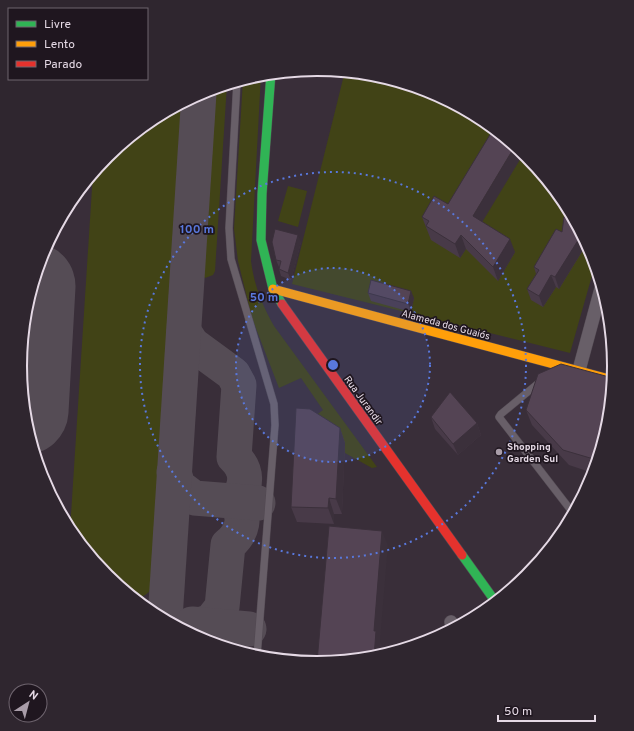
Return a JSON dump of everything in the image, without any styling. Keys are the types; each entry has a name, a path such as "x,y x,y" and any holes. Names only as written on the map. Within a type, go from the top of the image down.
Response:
{"street":[{"name":"Rua Jurandir","path":"271,79 262,194 261,240 273,289 286,311 492,598"},
{"name":"Alameda dos Guaiós","path":"273,289 553,370 579,370 606,378"},
{"path":"579,370 599,298"}],"lane":[{"path":"237,87 228,228 231,260 274,404 276,425 258,649"},
{"path":"553,370 498,417 571,506"}],"shaded area":[{"path":"344,77 374,81 410,91 445,105 462,114 494,135 535,174 558,204 577,237 592,274 570,353 292,284"},
{"path":"261,81 251,261 256,287 262,303 274,326 377,467 372,468 345,453 311,419 323,410 301,378 279,388 252,318 238,261 234,229 243,85"},
{"path":"227,90 215,271 213,275 205,278 199,273 198,261 208,97"},
{"path":"187,106 156,581 148,593 141,596 112,571 87,542 71,518 92,182 112,160 140,135"},
{"path":"288,186 307,191 298,227 278,221"}],"building":[{"path":"491,133 512,151 473,216 510,239 493,267 461,235 455,244 426,226 429,221 422,217 434,196 448,204"},
{"path":"564,217 566,217 578,240 555,277 551,275 539,296 527,289 539,270 534,267 556,229 562,232"},
{"path":"275,229 298,235 288,273 279,269 281,261 276,260 272,242"},
{"path":"371,280 411,291 408,304 368,293"},
{"path":"561,364 606,376 605,403 592,459 563,450 526,410 538,374"},
{"path":"450,392 477,423 453,444 431,417"},
{"path":"296,408 310,409 340,428 336,499 329,498 328,508 291,507"},
{"path":"329,526 382,531 374,631 376,631 375,650 318,656"}],"taxiway":[{"path":"165,613 198,101"},
{"path":"184,332 192,344 233,374 239,385 234,457 242,467 245,479 242,490 235,501 241,513 242,524 237,535 228,545 222,607 211,621 199,625"},
{"path":"174,472 178,486 194,498 258,503"},
{"path":"192,624 249,629"}],"runway":[{"path":"27,371 30,324"}],"traffic: fast":[{"path":"271,79 262,194 261,240 273,289 282,304"},
{"path":"462,555 492,597"}],"traffic: slow":[{"path":"273,289 606,378"}],"traffic: jam":[{"path":"282,304 462,555"}],"place":[{"name":"Shopping Garden Sul","path":"499,452"}]}
